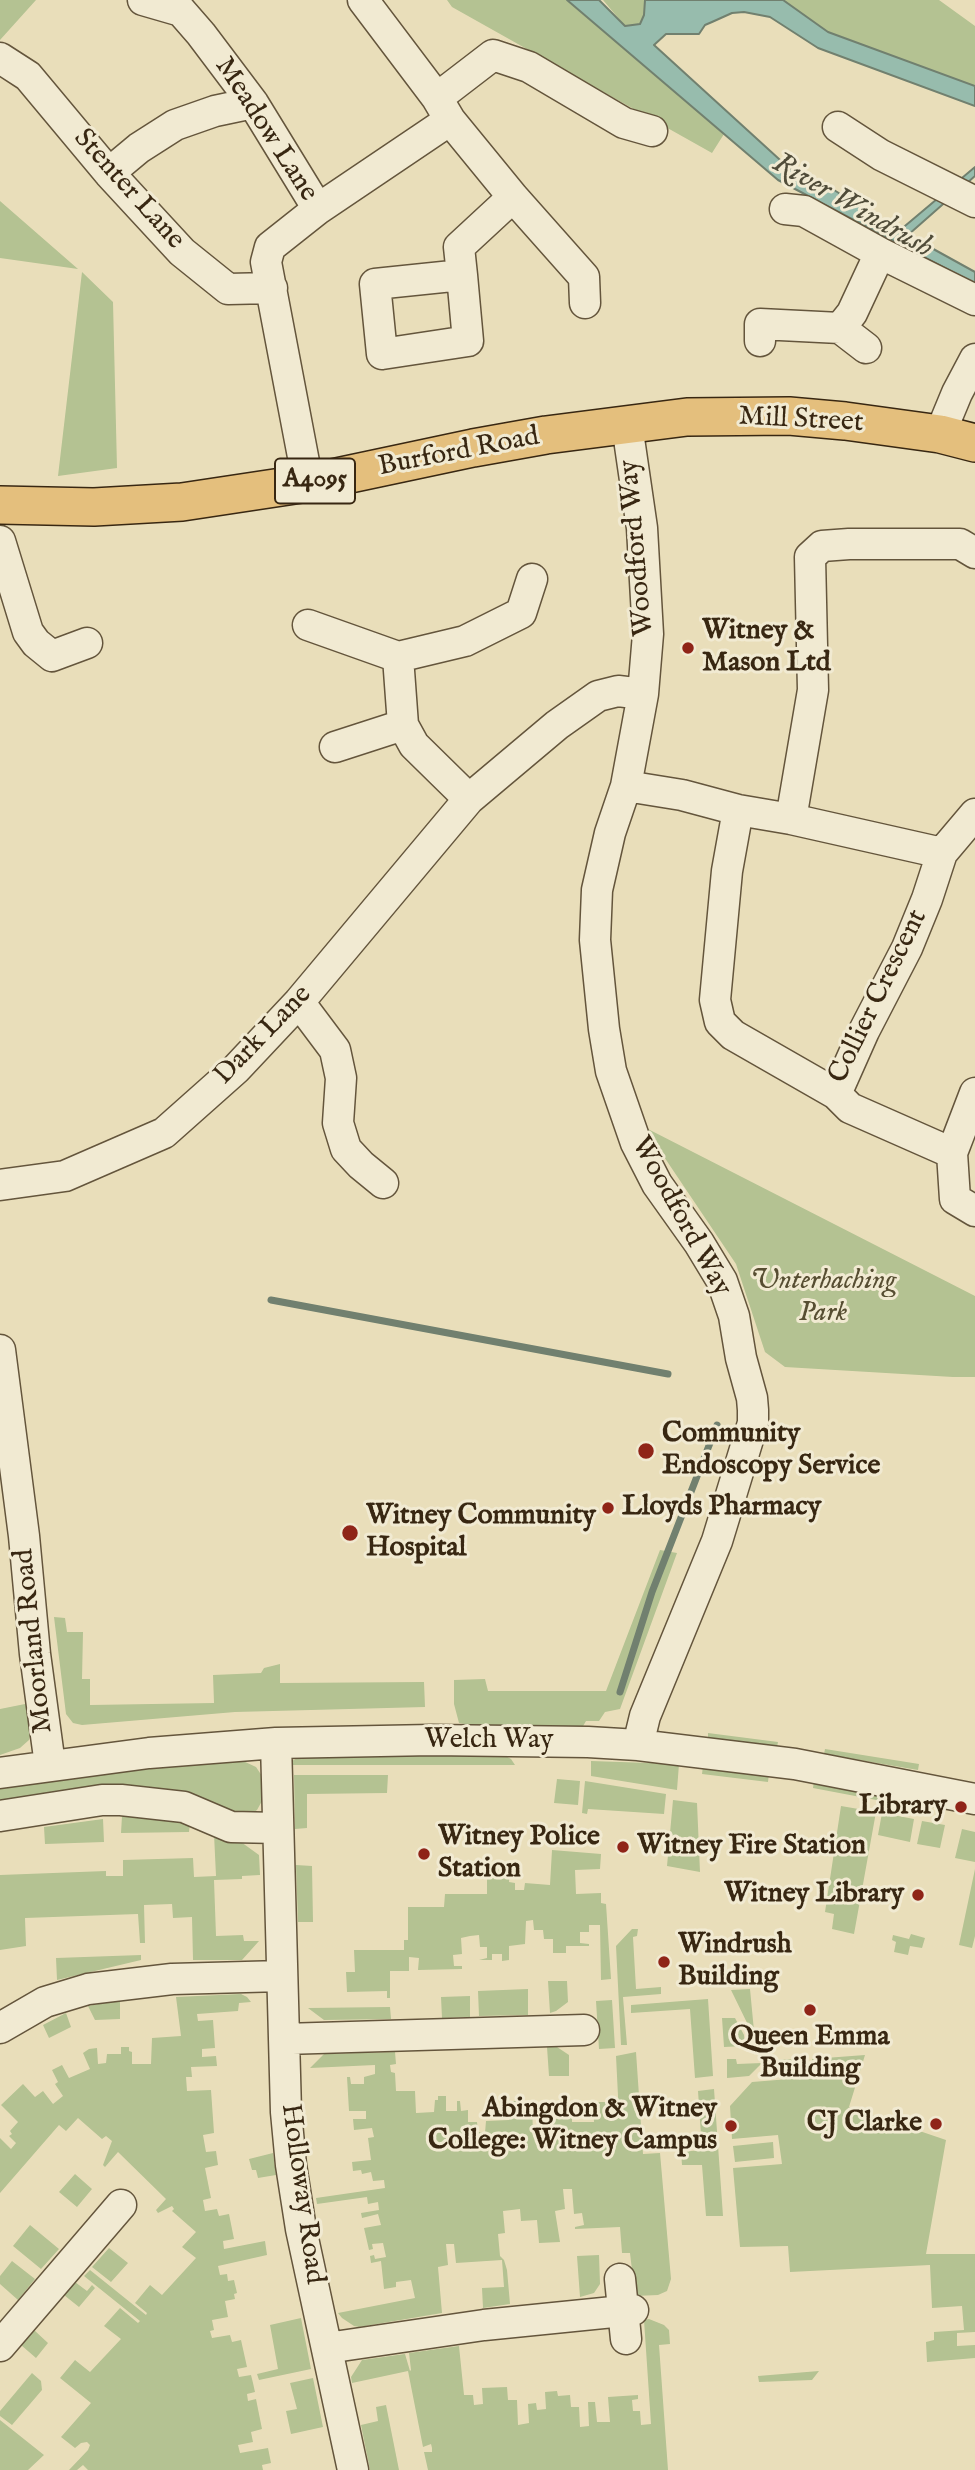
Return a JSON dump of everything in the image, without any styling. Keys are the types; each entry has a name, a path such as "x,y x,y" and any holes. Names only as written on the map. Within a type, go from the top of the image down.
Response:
{"main road":[{"name":"Mill Street","path":"627,425 687,417 789,416 845,421 958,438"},
{"name":"Burford Road","path":"0,505 94,507 182,502 308,483 473,448 627,425"}],"street":[{"name":"Meadow Lane","path":"143,0 180,11 201,34 253,103 318,209 270,247 265,262 308,483"},
{"path":"363,0 513,197 584,277 585,303"},
{"path":"318,209 444,109 493,55 529,67 624,123 652,131"},
{"name":"Stenter Lane","path":"0,58 28,76 109,173 182,252 228,289 272,288"},
{"path":"109,173 139,148 175,125 215,111 253,103"},
{"path":"838,127 881,155 975,202"},
{"path":"462,275 459,247 513,197"},
{"path":"785,209 804,211 880,253 975,300"},
{"path":"840,328 852,313 880,253"},
{"path":"760,341 760,324 840,328 866,348"},
{"path":"958,438 957,393 975,359"},
{"name":"Woodford Way","path":"627,425 642,528 648,634 643,694 626,786 610,833 597,902 595,940 598,987 611,1071 636,1143 657,1184 722,1281 734,1316 753,1410 753,1423 717,1541 645,1716 638,1745"},
{"path":"0,541 28,632 36,643 52,656 87,643"},
{"path":"791,819 813,690 810,557 822,546 849,544 960,544 975,553"},
{"path":"308,625 398,657 465,641 521,612 532,579"},
{"path":"398,657 403,725 414,745 469,799"},
{"name":"Dark Lane","path":"0,1185 65,1176 164,1133 236,1069 299,1002 469,799 556,725 598,696 618,691 643,694"},
{"path":"335,747 403,725"},
{"path":"626,786 682,795 738,810 791,819 942,853 975,814"},
{"name":"Collier Crescent","path":"738,810 727,871 715,1000 720,1022 733,1035 836,1094 863,1031 907,947 942,853"},
{"path":"299,1002 335,1050 341,1078 338,1123 346,1149 383,1183"},
{"path":"975,1093 952,1153 955,1199 975,1211"},
{"path":"836,1094 850,1108 952,1153"},
{"name":"Moorland Road","path":"0,1350 50,1765"},
{"name":"Welch Way","path":"0,1773 149,1753 276,1743 432,1740 638,1745 795,1764 975,1799"},
{"name":"Holloway Road","path":"276,1743 286,2112 291,2165 301,2229 353,2470"},
{"path":"0,1816 102,1800 121,1800 184,1807 231,1827 278,1828"},
{"path":"0,2028 43,2003 89,1989 172,1979 282,1976"},
{"path":"284,2039 584,2030"},
{"path":"0,2346 120,2205"},
{"path":"327,2348 474,2326 628,2320 620,2279"}],"green space":[{"path":"0,0 36,0 0,40"},
{"path":"447,0 575,0 724,134 712,153 452,7"},
{"path":"603,0 645,0 640,24 625,26"},
{"path":"783,0 939,0 975,26 975,86 828,32"},
{"path":"0,201 78,269 0,258"},
{"path":"82,272 113,302 117,468 58,476"},
{"name":"Unterhaching Park","path":"644,1127 975,1296 975,1377 785,1367 765,1352 736,1264"},
{"path":"660,1550 677,1553 620,1709 605,1712 599,1721 586,1721 582,1728 486,1728 459,1723 454,1704 454,1680 485,1679 488,1691 606,1691"},
{"path":"54,1617 65,1618 67,1632 83,1632 82,1679 90,1679 90,1705 214,1703 213,1675 261,1673 264,1668 280,1664 280,1683 424,1682 425,1707 235,1712 82,1725 73,1723 66,1714"},
{"path":"30,1703 34,1721 29,1740 20,1748 0,1755 0,1709"},
{"path":"708,1733 778,1742 777,1747 708,1738"},
{"path":"825,1749 919,1764 918,1770 824,1754"},
{"path":"502,1754 515,1765 290,1765 301,1756"},
{"path":"241,1760 256,1767 264,1779 262,1801 250,1815 0,1806 0,1787 50,1779"},
{"path":"591,1761 679,1764 677,1790 591,1776"},
{"path":"703,1766 769,1773 768,1782 702,1774"},
{"path":"294,1775 388,1775 387,1793 307,1794 307,1828 295,1829"},
{"path":"557,1779 580,1781 578,1805 554,1803"},
{"path":"585,1781 666,1794 664,1814 588,1809 587,1814 582,1813"},
{"path":"814,1781 930,1802 929,1810 813,1788"},
{"path":"673,1800 697,1803 700,1872 667,1866"},
{"path":"841,1806 876,1812 854,1934 832,1929 834,1914 825,1912"},
{"path":"882,1813 914,1819 910,1842 878,1835"},
{"path":"155,1815 190,1822 189,1832 121,1833 122,1816"},
{"path":"103,1819 104,1842 45,1844 44,1827"},
{"path":"922,1821 945,1825 940,1848 917,1844"},
{"path":"962,1829 975,1832 975,1862 955,1858"},
{"path":"214,1834 241,1842 259,1855 260,1875 214,1880 216,1936 243,1935 244,1941 259,1941 242,1960 193,1960 192,1917 173,1918 172,1904 144,1905 145,1943 140,1943 138,1914 25,1918 26,1946 0,1950 0,1875 106,1871 106,1876 123,1876 123,1860 193,1858 194,1877 216,1876"},
{"path":"552,1850 601,1854 600,1869 575,1870 576,1894 601,1893 601,1903 606,1904 611,1979 601,1980 600,1925 589,1925 589,1932 580,1932 580,1943 589,1946 566,1946 566,1953 553,1953 553,1939 544,1939 543,1930 534,1930 533,1920 526,1921 525,1944 509,1946 509,1960 502,1961 502,1954 492,1954 492,1960 479,1960 487,1958 487,1947 480,1947 479,1935 470,1936 461,1938 462,1954 453,1955 454,1966 462,1966 462,1969 418,1970 419,1958 409,1957 409,1971 390,1971 390,1998 387,1998 387,1991 347,1992 346,1972 355,1972 354,1950 404,1950 404,1940 408,1940 408,1907 444,1907 445,1894 487,1894 487,1869 510,1870 509,1882 515,1883 515,1890 524,1890 525,1883 550,1885"},
{"path":"296,1865 312,1866 313,1922 298,1922"},
{"path":"975,1869 975,1936 972,1948 959,1945"},
{"path":"632,1929 638,1929 637,1936 633,1937 636,1989 661,1987 661,1994 623,1997 627,2045 621,2045 616,1946"},
{"path":"911,1934 925,1938 922,1948 910,1946 908,1955 894,1952 896,1942 892,1940 893,1935 909,1939"},
{"path":"141,1955 141,1960 57,1980 56,1958"},
{"path":"548,1981 567,1981 568,2002 550,2013"},
{"path":"528,1989 528,2015 479,2016 478,1991"},
{"path":"750,1989 754,2031 751,2031 731,1990"},
{"path":"241,1994 251,2002 239,2003 238,2011 197,2014 198,2021 213,2020 215,2048 202,2049 202,2057 216,2056 217,2066 191,2067 192,2077 186,2077 187,2091 211,2090 214,2133 203,2135 206,2152 216,2151 218,2165 205,2168 211,2198 203,2200 205,2211 217,2209 219,2216 229,2214 234,2239 223,2241 224,2249 265,2241 267,2255 218,2266 220,2275 227,2274 228,2281 234,2280 237,2293 234,2294 235,2299 225,2301 228,2317 212,2320 214,2330 210,2331 212,2338 230,2335 232,2342 241,2340 247,2367 237,2369 239,2377 251,2375 255,2392 247,2394 248,2401 256,2399 262,2429 251,2432 253,2442 238,2445 240,2453 268,2448 271,2463 262,2465 263,2470 88,2470 83,2465 77,2470 69,2470 90,2445 87,2442 81,2443 75,2448 61,2437 91,2403 60,2378 75,2360 90,2372 121,2339 104,2326 120,2308 138,2323 140,2321 84,2276 90,2270 146,2315 135,2303 150,2285 162,2295 196,2258 182,2247 196,2232 172,2211 172,2206 158,2213 156,2210 166,2199 118,2152 105,2167 103,2165 112,2141 106,2136 102,2139 78,2118 66,2131 59,2125 0,2193 0,2138 11,2149 16,2143 9,2136 12,2134 10,2131 18,2122 1,2105 23,2084 35,2097 43,2091 53,2104 63,2096 55,2084 58,2082 52,2070 62,2065 69,2078 90,2069 83,2053 89,2049 97,2048 98,2064 106,2063 107,2054 121,2054 121,2047 129,2047 132,2064 151,2064 152,2038 181,2036 176,1997"},
{"path":"470,1996 470,2017 442,2018 441,1997"},
{"path":"708,1999 713,2076 695,2078 690,2009 631,2013 631,2005"},
{"path":"120,2000 120,2019 95,2020 88,2006"},
{"path":"612,2000 615,2048 599,2049 596,2001"},
{"path":"390,2007 391,2019 324,2020 308,2008"},
{"path":"66,2013 71,2027 49,2038 43,2025"},
{"path":"722,2018 735,2018 744,2035 745,2046 724,2047"},
{"path":"547,2047 557,2047 569,2055 569,2076 549,2076"},
{"path":"395,2052 396,2064 390,2065 391,2072 395,2073 396,2091 415,2091 416,2113 434,2112 438,2096 446,2096 446,2111 457,2111 457,2101 460,2101 461,2111 468,2110 468,2122 477,2122 478,2132 485,2133 486,2121 509,2120 508,2101 532,2101 533,2137 550,2136 550,2117 572,2117 572,2122 594,2122 593,2102 607,2102 608,2116 619,2116 616,2056 636,2052 643,2154 660,2153 671,2279 667,2291 658,2295 635,2296 630,2253 622,2253 620,2227 575,2229 584,2225 582,2213 574,2214 572,2189 563,2189 565,2209 555,2211 560,2242 539,2243 537,2220 521,2221 520,2209 503,2211 505,2233 498,2234 500,2256 504,2260 507,2270 510,2304 483,2308 482,2288 504,2287 502,2260 456,2263 454,2244 446,2244 448,2265 438,2267 442,2313 359,2327 342,2318 338,2313 415,2298 411,2280 396,2282 396,2287 384,2289 381,2261 371,2263 370,2256 374,2255 375,2259 386,2257 383,2243 372,2244 373,2249 369,2250 364,2228 381,2225 378,2214 362,2218 361,2213 379,2210 378,2202 368,2204 367,2197 317,2204 316,2198 385,2188 384,2180 373,2181 371,2172 362,2174 361,2170 353,2171 352,2162 371,2160 368,2138 374,2137 372,2128 354,2130 353,2119 366,2119 366,2111 349,2111 347,2077 350,2077 351,2084 364,2084 364,2077 375,2074 375,2065 310,2068 324,2054"},
{"path":"865,2055 849,2107 946,2140 926,2254 975,2254 975,2332 957,2333 957,2346 975,2345 975,2358 927,2362 926,2342 934,2340 934,2332 964,2330 962,2306 932,2308 930,2265 790,2272 788,2246 740,2247 733,2168 782,2164 778,2135 732,2139 730,2106 752,2082 814,2077 812,2059"},
{"path":"727,2059 736,2059 737,2064 762,2063 749,2076 727,2078"},
{"path":"803,2059 805,2073 758,2076 772,2060"},
{"path":"714,2089 723,2216 706,2216 702,2165 682,2165 681,2152 702,2150 698,2091"},
{"path":"773,2142 774,2158 735,2162 733,2146"},
{"path":"273,2153 276,2175 258,2178 249,2159"},
{"path":"75,2174 92,2189 77,2207 59,2192"},
{"path":"30,2225 59,2249 41,2269 13,2246"},
{"path":"109,2248 128,2263 111,2282 92,2267"},
{"path":"599,2255 600,2284 594,2293 580,2297 577,2256"},
{"path":"12,2261 35,2279 18,2300 0,2284 0,2276"},
{"path":"75,2282 87,2291 92,2285 95,2288 79,2307 64,2295"},
{"path":"301,2318 311,2369 259,2380 257,2374 278,2369 270,2325"},
{"path":"649,2319 669,2330 670,2344 659,2345 668,2470 428,2470 424,2452 432,2452 432,2448 431,2444 423,2447 408,2371 352,2383 351,2377 362,2360 405,2354 410,2371 409,2353 459,2346 464,2395 473,2395 474,2405 483,2404 482,2388 507,2387 508,2400 517,2400 518,2425 529,2423 528,2404 536,2403 537,2410 546,2409 545,2392 557,2391 558,2396 570,2395 571,2407 579,2407 580,2427 589,2426 588,2402 595,2402 597,2422 610,2422 608,2397 638,2395 638,2399 632,2400 633,2411 640,2411 641,2425 651,2424 644,2320"},
{"path":"34,2330 48,2343 36,2358 21,2345"},
{"path":"819,2371 812,2380 759,2382 758,2376"},
{"path":"32,2373 41,2381 42,2390 12,2425 0,2416 0,2411"},
{"path":"313,2378 323,2427 291,2434 286,2411 297,2409 290,2383"},
{"path":"386,2405 399,2470 370,2470 361,2425 378,2421 376,2407"},
{"path":"0,2420 44,2455 28,2470 0,2470"}],"water":[{"name":"River Windrush","path":"567,0 599,0 625,26 640,24 645,0 783,0 828,32 975,86 975,106 818,48 770,17 744,12 732,13 705,25 699,34 666,34 654,45 790,169 834,190 899,231 975,167 975,176 908,235 975,272 975,284 778,180"}],"waterway":[{"path":"271,1300 668,1374"},
{"path":"620,1692 652,1592 717,1425"}],"place":[{"name":"Witney & Mason Ltd","path":"688,648"},
{"name":"Community Endoscopy Service","path":"646,1451"},
{"name":"Lloyds Pharmacy","path":"608,1508"},
{"name":"Witney Community Hospital","path":"350,1533"},
{"name":"Library","path":"961,1807"},
{"name":"Witney Fire Station","path":"623,1847"},
{"name":"Witney Police Station","path":"424,1854"},
{"name":"Witney Library","path":"918,1895"},
{"name":"Windrush Building","path":"664,1962"},
{"name":"Queen Emma Building","path":"810,2010"},
{"name":"CJ Clarke","path":"936,2124"},
{"name":"Abingdon & Witney College: Witney Campus","path":"731,2126"}]}
